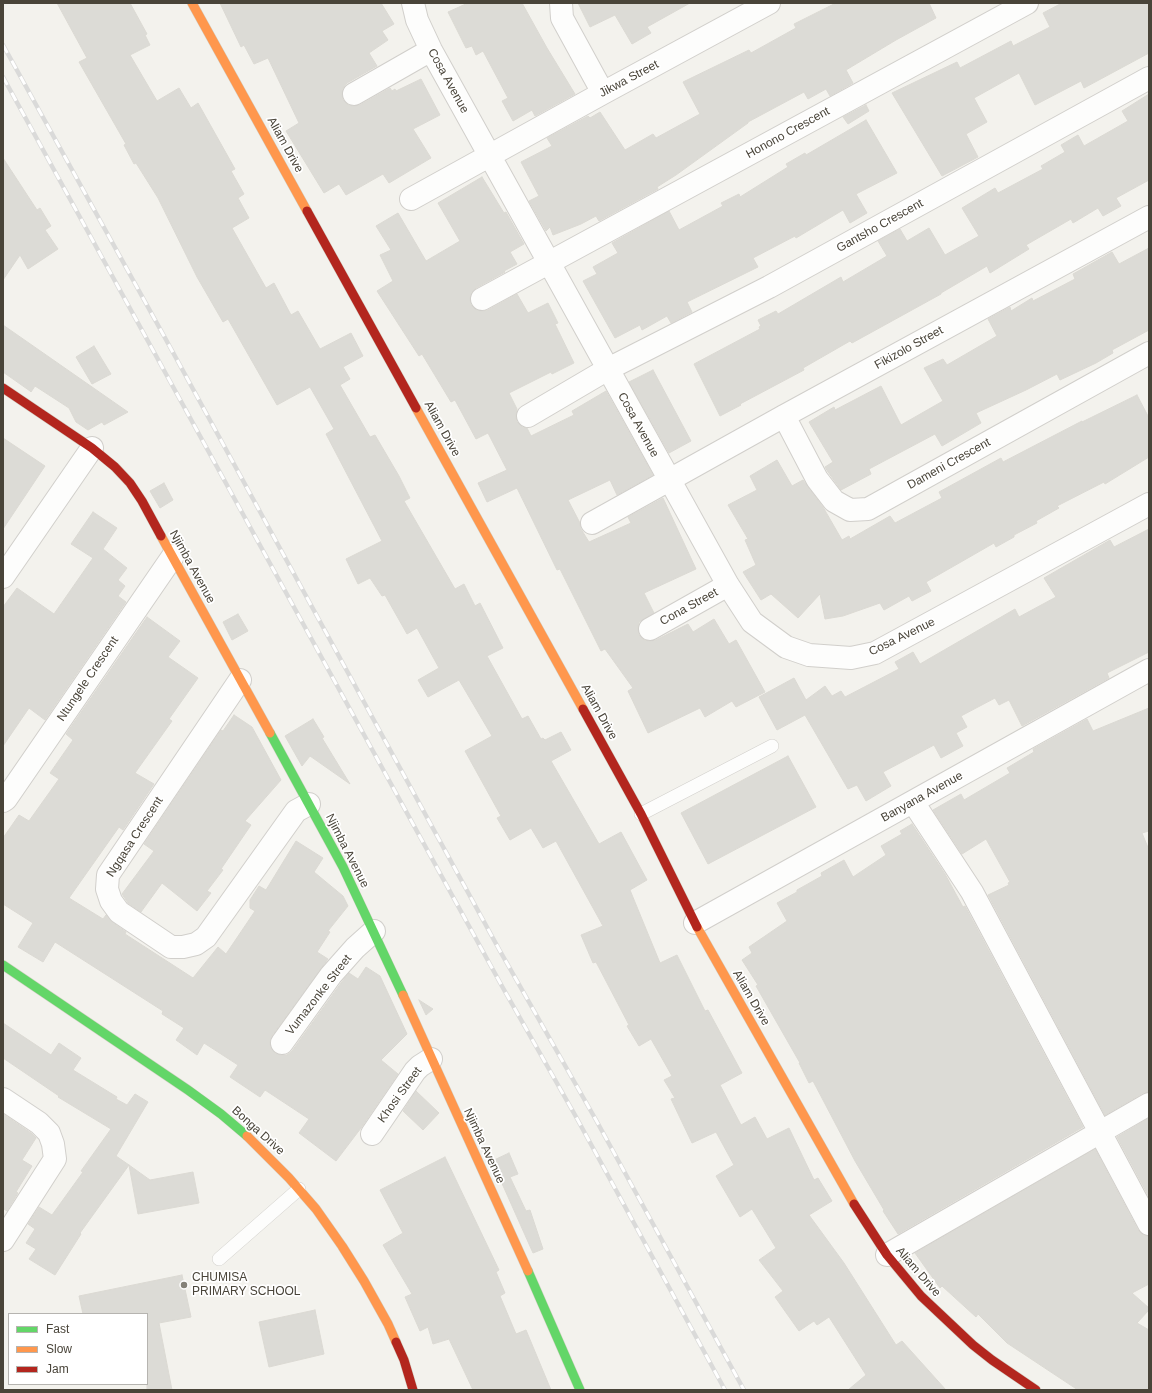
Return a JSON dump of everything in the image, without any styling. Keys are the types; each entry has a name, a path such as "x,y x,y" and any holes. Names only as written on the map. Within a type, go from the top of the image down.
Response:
{"street":[{"name":"Aliam Drive","path":"192,3 642,814 695,923 832,1167 887,1255 921,1296 973,1345 1036,1390"},
{"name":"Cosa Avenue","path":"413,3 416,20 430,50 728,585 752,622 786,647 809,655 851,658 875,653 1149,504"},
{"path":"561,3 562,18 603,93"},
{"name":"Jikwa Street","path":"489,156 769,3"},
{"name":"Honono Crescent","path":"549,262 1027,3"},
{"path":"354,94 430,50"},
{"name":"Gantsho Crescent","path":"608,369 769,288 1149,78"},
{"path":"411,199 489,156"},
{"name":"Fikizolo Street","path":"669,481 784,416 1149,216"},
{"path":"482,299 549,262"},
{"name":"Dameni Crescent","path":"784,416 817,479 834,501 850,510 868,509 1149,353"},
{"path":"528,416 608,369"},
{"name":"Njimba Avenue","path":"3,388 92,448 115,467 130,483 142,501 343,867 374,931 580,1390"},
{"path":"3,577 92,448"},
{"path":"592,523 669,481"},
{"name":"Ntungele Crescent","path":"3,801 6,799 173,556"},
{"name":"Cona Street","path":"650,629 728,585"},
{"name":"Banyana Avenue","path":"695,923 1149,670"},
{"name":"Ngqasa Crescent","path":"240,680 108,875 107,889 111,901 119,912 171,947 183,947 196,944 206,937 296,811 309,804"},
{"path":"913,802 972,892 1149,1224"},
{"name":"Vumazonke Street","path":"282,1043 331,975 355,948 374,931"},
{"name":"Bonga Drive","path":"3,965 188,1090 221,1114 253,1141 316,1209 342,1246 388,1324 404,1360 413,1390"},
{"name":"Khosi Street","path":"372,1134 415,1071 431,1059"},
{"path":"3,1099 40,1123 49,1133 53,1144 55,1159 3,1240"},
{"path":"887,1255 1149,1104"}],"lane":[{"path":"642,814 772,746"},
{"path":"218,1259 299,1189"}],"building":[{"path":"57,3 130,3 147,34 145,35 150,45 130,55 157,101 179,88 191,108 198,103 235,169 231,171 244,194 238,198 249,218 232,228 266,288 274,283 291,315 298,311 320,349 351,333 363,356 343,367 350,379 340,385 370,437 375,435 399,476 410,498 404,501 455,589 464,584 475,606 480,603 503,648 487,656 522,719 528,716 541,739 543,738 545,740 561,732 571,750 551,761 599,844 621,832 647,880 630,890 660,963 677,955 705,1011 708,1010 742,1073 720,1085 741,1125 755,1117 767,1139 789,1128 814,1180 818,1178 832,1201 809,1215 844,1263 896,1345 902,1341 946,1390 848,1390 866,1375 829,1317 817,1325 814,1321 799,1331 775,1297 783,1291 759,1260 776,1248 752,1209 740,1217 716,1176 734,1165 716,1132 692,1143 671,1099 675,1098 664,1080 672,1076 651,1039 639,1046 627,1026 629,1025 596,962 593,963 581,935 603,926 556,841 543,848 531,828 510,840 497,818 501,816 465,751 492,736 459,680 428,697 418,680 439,668 417,628 407,634 385,595 382,596 370,578 358,584 346,559 382,541 326,434 334,429 310,387 277,405 228,319 223,322 197,277 158,198 136,163 134,164 124,145 126,144 79,62 87,58"},
{"path":"220,3 381,3 394,24 382,31 388,40 369,53 377,66 347,83 343,88 343,100 348,105 360,105 390,88 392,91 395,89 396,91 421,79 440,115 413,129 431,158 389,183 383,174 346,195 339,184 324,193 286,131 299,123 268,58 254,64 244,45 241,47"},
{"path":"468,3 522,3 575,94 535,116 532,110 513,121 502,101 508,98 483,51 476,55 472,46 466,48 448,12"},
{"path":"578,3 690,3 647,27 651,33 632,44 615,15 590,27"},
{"path":"836,3 929,3 936,18 846,70 853,83 830,96 826,89 808,99 804,92 748,122 676,175 657,187 658,189 599,221 596,216 581,224 553,235 550,227 546,231 529,201 539,196 521,162 552,146 547,138 588,116 590,118 600,112 625,150 653,134 656,138 700,114 683,82 749,50 751,53 796,28 794,24"},
{"path":"1062,3 1149,3 1149,53 1084,88 1081,81 1035,105 1019,73 974,98 987,122 966,134 978,157 942,176 892,93 957,62 960,68 1011,41 1013,46 1050,27 1043,13"},
{"path":"1149,94 1149,180 1116,198 1121,206 1103,216 1098,208 1073,223 1071,219 1026,245 1029,249 990,273 987,266 941,294 852,343 850,341 803,368 804,370 720,416 694,364 760,329 759,327 761,326 758,320 776,311 778,314 841,277 843,282 887,256 878,241 900,229 907,241 929,228 945,255 979,236 962,208 995,188 998,193 1043,169 1041,166 1065,152 1061,145 1078,135 1084,146 1128,121 1122,111"},
{"path":"866,105 869,111 848,124 843,117"},
{"path":"866,120 897,173 856,194 867,213 850,223 843,210 796,238 795,236 753,258 758,267 687,302 692,312 671,323 667,316 642,330 640,325 615,338 583,281 597,274 593,267 618,253 612,243 669,211 679,230 723,206 721,203 739,194 740,197 788,167 786,164 805,153 806,155"},
{"path":"3,158 37,210 40,208 51,226 45,230 58,249 28,269 20,255 3,280"},
{"path":"482,177 504,213 506,212 524,244 510,252 517,264 476,288 472,292 470,298 471,305 476,310 488,310 517,294 528,313 548,303 558,323 555,324 574,363 552,374 551,372 509,393 517,409 517,422 522,427 527,428 531,436 574,415 572,411 606,391 653,475 617,495 610,480 568,500 580,523 581,529 589,542 631,523 628,517 663,498 696,569 644,593 654,613 639,622 639,635 644,640 656,640 688,624 693,632 714,619 729,644 736,640 765,692 736,707 732,701 705,717 700,708 648,733 628,691 633,688 605,649 601,651 560,569 557,570 517,488 487,502 478,483 507,470 488,433 476,439 455,400 451,402 422,354 419,356 377,291 393,281 380,255 391,250 376,226 398,213 426,261 460,241 438,203"},
{"path":"1149,248 1149,330 1112,350 1113,353 1096,363 1060,380 1057,374 976,413 981,423 942,446 935,434 869,469 871,474 841,490 825,467 833,462 809,422 834,407 835,410 881,386 901,425 943,401 924,368 943,359 947,365 997,336 988,319 1010,307 1011,311 1032,298 1033,301 1075,279 1073,274 1112,252 1119,264"},
{"path":"3,325 128,412 104,425 102,422 88,430 76,422 69,408 35,386 31,392 3,372"},
{"path":"94,346 111,374 92,384 76,357"},
{"path":"653,370 691,441 669,453 629,382"},
{"path":"1137,395 1149,418 1149,457 1105,484 1104,482 1057,506 1059,508 1036,521 1037,523 1014,535 1014,537 996,547 994,543 926,582 931,591 912,601 909,596 884,610 880,603 843,616 825,619 820,594 798,618 771,594 761,600 743,572 756,565 745,540 748,539 728,505 757,490 750,476 777,460 792,486 803,480 823,507 842,540 849,536 850,539 890,516 895,523 942,498 939,492 1001,458 1003,462 1082,421"},
{"path":"3,438 45,466 3,529"},
{"path":"164,483 173,500 160,508 150,491"},
{"path":"93,512 117,528 103,549 127,568 118,580 125,586 118,596 126,602 45,720 29,708 3,746 3,607 17,588 54,614 93,558 71,544"},
{"path":"1149,529 1149,652 1107,673 1109,678 1022,726 1009,700 999,705 995,698 961,716 967,727 956,733 963,746 941,758 934,745 883,772 891,786 866,801 857,785 848,789 805,715 777,730 759,697 794,678 806,700 825,686 832,696 841,691 845,697 899,669 895,662 913,652 920,664 1015,609 1019,617 1056,597 1044,578 1110,540 1114,547"},
{"path":"238,614 248,631 232,640 223,622"},
{"path":"147,617 180,641 168,657 198,678 169,719 172,721 135,773 154,784 123,830 119,827 69,898 103,919 106,915 112,922 126,932 125,934 193,978 218,947 226,954 255,911 250,908 250,900 259,886 266,890 296,841 323,858 314,872 343,896 348,906 328,931 330,932 317,952 328,959 272,1036 270,1042 271,1048 275,1053 280,1055 287,1055 292,1051 349,973 358,979 366,967 380,976 407,1034 381,1060 398,1074 361,1128 336,1161 299,1133 309,1119 265,1090 260,1097 230,1077 238,1065 204,1043 197,1055 176,1040 184,1028 162,1014 163,1011 55,942 43,962 18,947 33,923 3,904 3,838 19,815 29,821 59,779 50,773 73,740 66,734"},
{"path":"1149,708 1149,831 1142,833 1149,850 1149,1092 1143,1093 1105,1115 988,895 1009,885 1008,883 1010,882 986,839 962,854 933,810 961,794 964,800 1010,773 1007,768 1034,752 1033,749 1087,719 1093,731"},
{"path":"234,715 252,727 281,780 245,821 251,825 221,869 223,870 207,891 211,893 197,911 162,883 141,912 128,903 122,894 154,851 144,844 221,730 223,731"},
{"path":"313,719 324,737 322,738 350,784 310,756 302,766 285,736"},
{"path":"788,756 816,807 708,864 681,813"},
{"path":"912,824 945,874 963,907 965,906 1083,1127 898,1234 883,1211 884,1210 855,1161 813,1081 809,1083 800,1063 756,986 758,985 742,960 752,953 749,947 787,921 777,903 822,876 821,873 844,860 853,877 886,855 881,846 902,834 900,831"},
{"path":"419,1000 433,1009 426,1015"},
{"path":"3,1023 51,1055 59,1043 81,1058 73,1070 117,1097 116,1099 127,1105 135,1094 148,1102 116,1156 129,1165 80,1233 81,1234 55,1275 29,1259 36,1249 26,1243 35,1229 28,1224 39,1207 52,1215 83,1172 81,1171 111,1129 58,1097 59,1096 3,1058"},
{"path":"416,1091 439,1113 423,1130 403,1111"},
{"path":"3,1114 36,1138 22,1160 32,1166 16,1192 18,1193 7,1211 4,1209 3,1211"},
{"path":"1149,1118 1149,1197 1117,1137"},
{"path":"1095,1149 1138,1230 1143,1235 1149,1236 1149,1284 1132,1293 1149,1308 1149,1310 1137,1323 1149,1330 1149,1390 1078,1390 1007,1343 978,1314 976,1317 942,1286 940,1288 915,1253"},
{"path":"509,1153 518,1174 510,1177 526,1211 530,1210 543,1249 533,1253 492,1161"},
{"path":"445,1157 499,1270 496,1272 505,1293 500,1296 516,1334 526,1330 551,1390 473,1390 449,1339 433,1344 428,1327 420,1331 405,1297 412,1294 383,1245 403,1233 380,1190"},
{"path":"129,1165 150,1180 193,1172 199,1203 138,1214"},
{"path":"182,1275 191,1317 159,1323 172,1390 147,1390 148,1313 83,1313 79,1296"},
{"path":"315,1310 324,1354 269,1367 259,1322"}],"railway":[{"path":"3,45 500,951 596,1120 744,1390"},
{"path":"3,77 725,1390"}],"traffic: fast":[{"path":"270,733 343,867 403,995"},
{"path":"3,965 188,1090 221,1114 247,1136"},
{"path":"528,1271 580,1390"}],"traffic: slow":[{"path":"192,3 307,211"},
{"path":"416,408 583,709"},
{"path":"161,536 270,733"},
{"path":"697,927 854,1204"},
{"path":"403,995 528,1271"},
{"path":"247,1136 289,1178 316,1209 364,1281 388,1324 396,1342"}],"traffic: jam":[{"path":"307,211 416,408"},
{"path":"3,388 92,448 115,467 130,483 142,501 161,536"},
{"path":"583,709 641,814 697,927"},
{"path":"854,1204 887,1255 921,1296 973,1345 1036,1390"},
{"path":"396,1342 404,1360 413,1390"}],"place":[{"name":"CHUMISA PRIMARY SCHOOL","path":"184,1285"}]}
